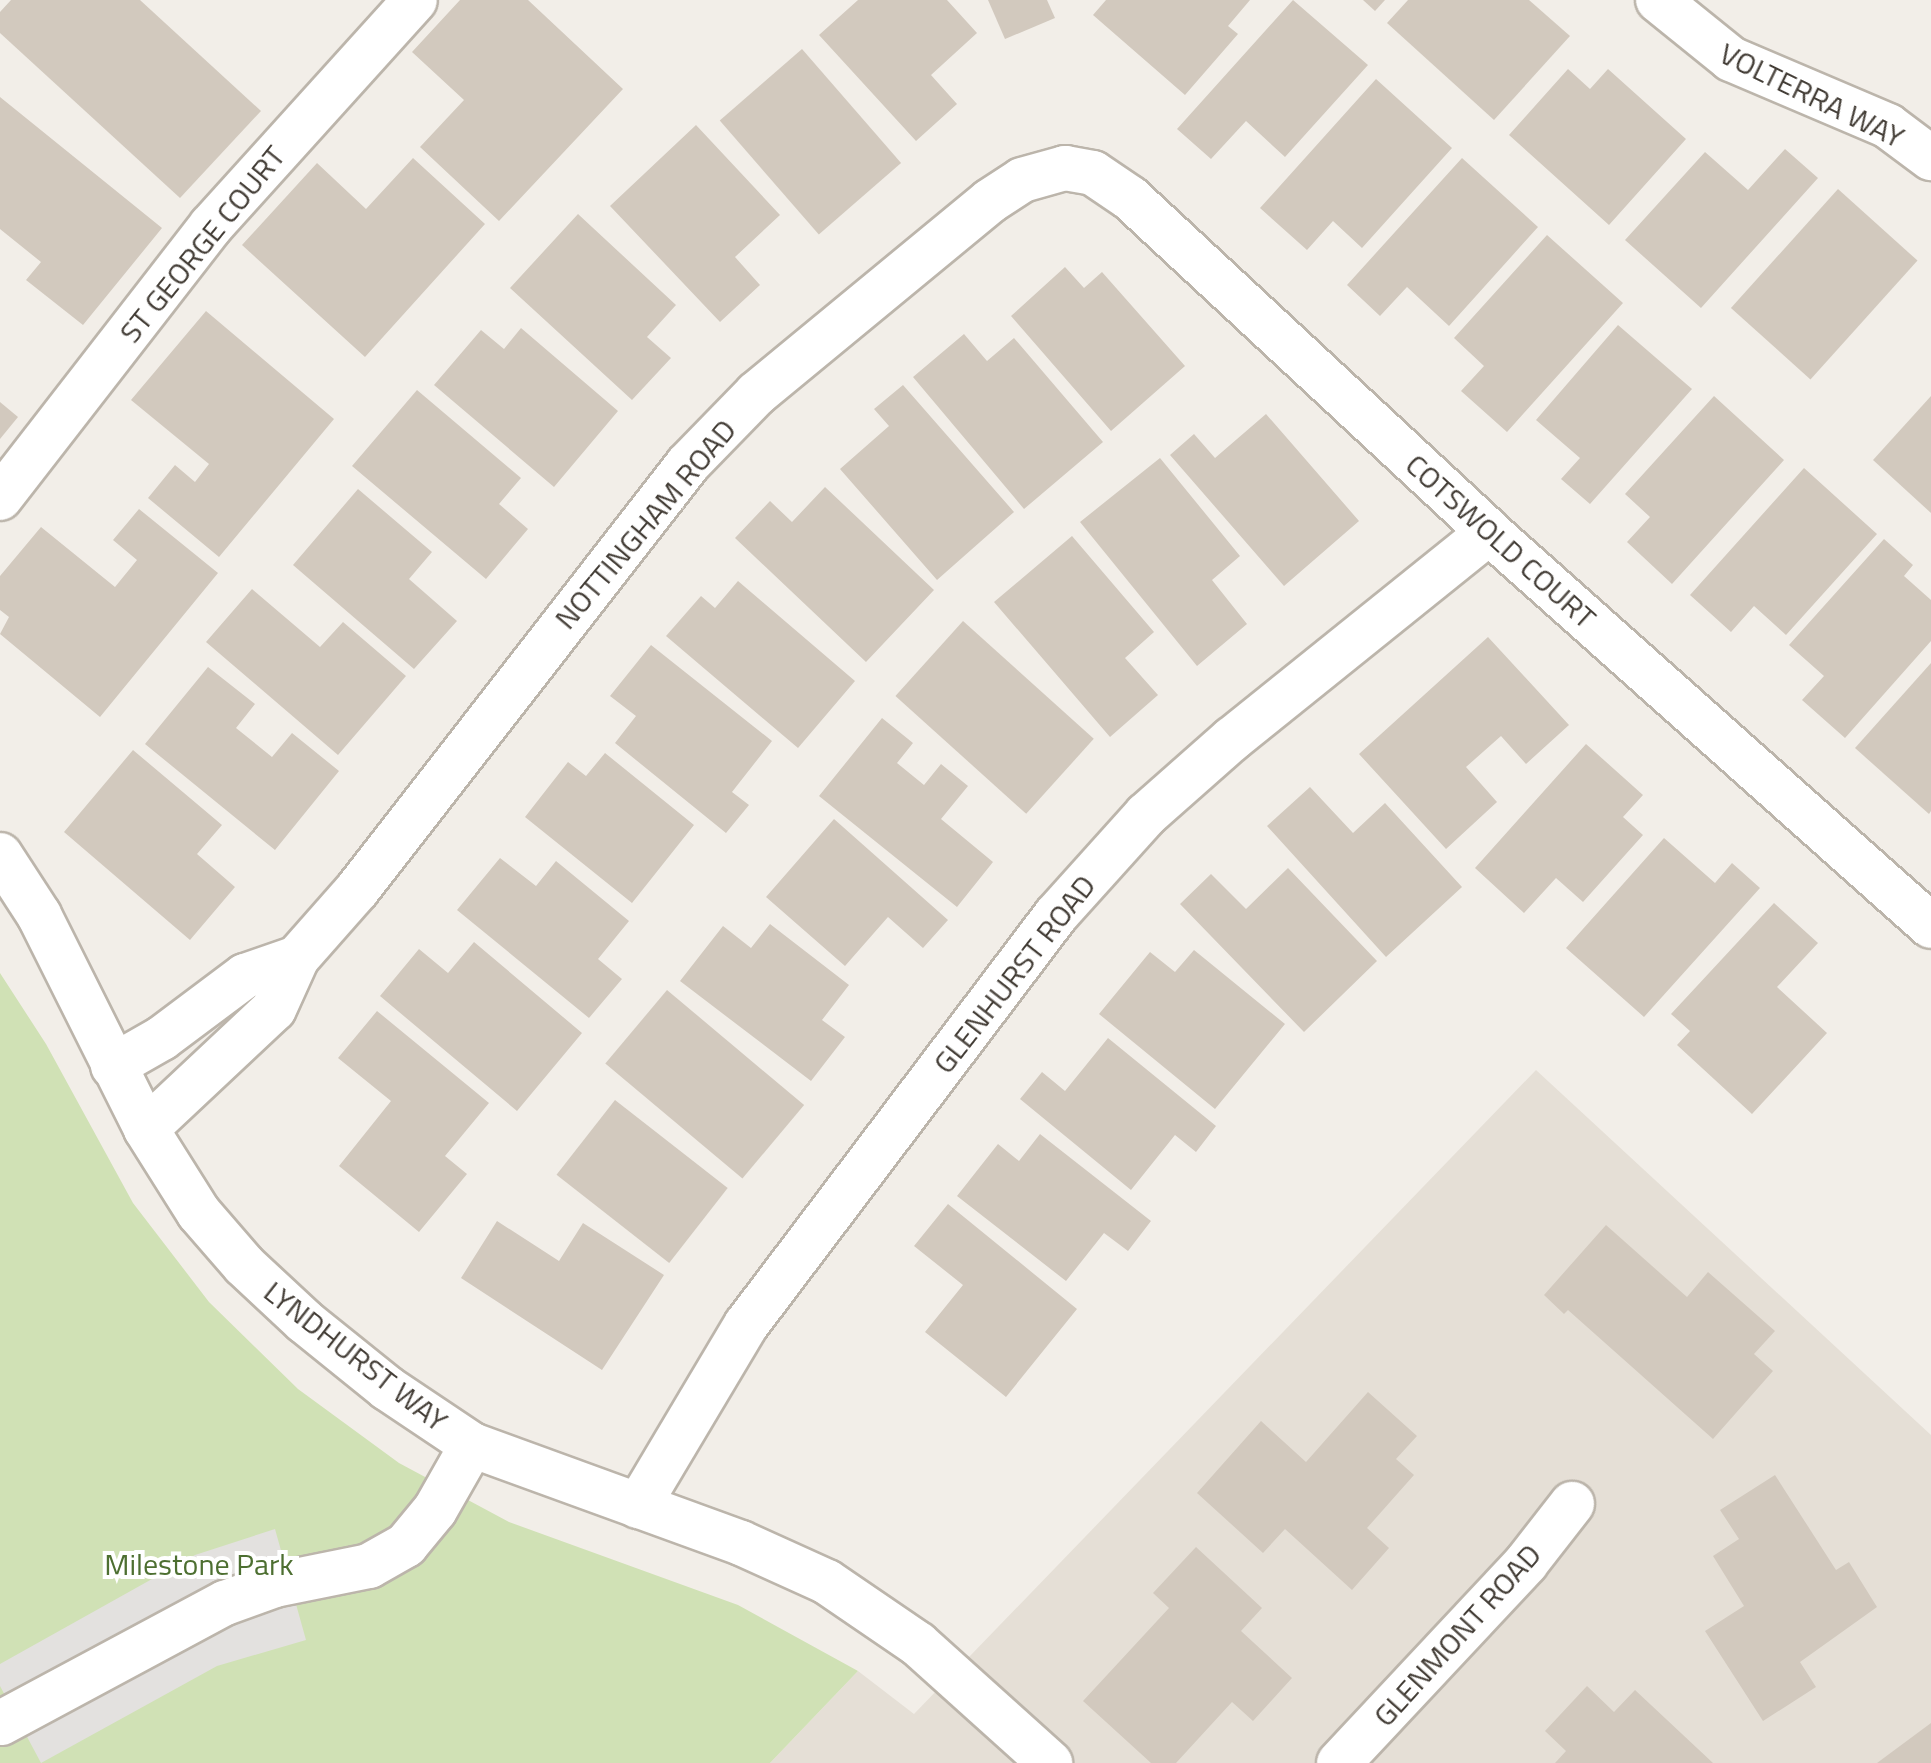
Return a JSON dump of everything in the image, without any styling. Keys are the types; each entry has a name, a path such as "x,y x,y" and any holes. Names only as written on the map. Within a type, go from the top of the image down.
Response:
{"street":[{"name":"ST GEORGE COURT","path":"0,498 211,226 415,0"},
{"name":"VOLTERRA WAY","path":"1658,0 1731,59 1888,126 1931,158"},
{"name":"COTSWOLD COURT","path":"1065,168 1093,173 1130,198 1489,532 1931,926"},
{"name":"NOTTINGHAM ROAD","path":"146,1129 274,1009 297,958 357,890 688,464 756,394 990,201 1022,180 1065,168"},
{"name":"GLENHURST ROAD","path":"638,1506 678,1431 754,1314 1056,915 1146,815 1232,739 1489,532"},
{"name":"LYNDHURST WAY","path":"0,855 39,915 146,1129 199,1213 244,1265 387,1388 472,1445 741,1543 827,1582 918,1644 1050,1763"},
{"name":"NOTTINGHAM ROAD","path":"113,1066 162,1038 245,976 297,958"},
{"path":"1,1723 225,1603 275,1585 369,1566 406,1545 435,1510 472,1445"},
{"name":"GLENMONT ROAD","path":"1339,1763 1526,1563 1572,1504"}],"shaded area":[{"path":"1536,1070 1931,1435 1931,1763 770,1763 858,1671 914,1714"},
{"path":"275,1529 306,1640 217,1666 41,1763 0,1686 0,1664 195,1555"}],"green space":[{"name":"Milestone Park","path":"0,973 46,1044 133,1203 209,1302 298,1389 399,1463 509,1522 738,1605 858,1671 770,1763 0,1763"}],"building":[{"path":"11,0 140,0 261,111 180,198 0,33 0,12"},
{"path":"460,0 528,0 623,89 499,221 420,147 464,100 412,52"},
{"path":"858,0 947,0 977,33 931,75 957,104 916,141 819,35"},
{"path":"988,0 1047,0 1055,18 1005,39"},
{"path":"1106,0 1250,0 1228,26 1238,34 1185,95 1093,15"},
{"path":"1293,0 1368,65 1285,157 1246,121 1211,159 1177,129"},
{"path":"1363,0 1385,0 1375,11"},
{"path":"1408,0 1529,0 1570,36 1494,120 1387,23"},
{"path":"802,49 901,163 819,234 720,121"},
{"path":"1568,69 1590,89 1608,69 1686,139 1609,225 1509,135"},
{"path":"1376,79 1452,148 1362,248 1333,221 1307,250 1260,208"},
{"path":"0,97 162,228 83,325 26,280 41,262 0,229"},
{"path":"696,125 780,215 735,257 760,285 720,322 610,206"},
{"path":"1785,149 1818,178 1701,308 1625,240 1705,152 1748,190"},
{"path":"413,158 485,224 365,357 242,245 317,163 366,209"},
{"path":"1462,158 1538,227 1449,326 1407,287 1380,316 1347,285"},
{"path":"1838,189 1918,261 1810,380 1731,308"},
{"path":"578,214 676,305 647,337 671,358 632,400 510,288"},
{"path":"1547,235 1623,303 1507,432 1461,391 1484,366 1454,338"},
{"path":"1065,267 1084,288 1102,272 1185,366 1111,431 1011,316"},
{"path":"206,311 334,419 219,557 148,498 175,465 195,482 209,464 131,400"},
{"path":"1618,325 1692,389 1590,504 1561,479 1580,458 1536,420"},
{"path":"521,328 618,411 554,487 434,385 481,330 504,349"},
{"path":"964,334 987,361 1014,338 1103,442 1024,509 913,377"},
{"path":"903,385 1014,512 937,580 840,469 889,426 874,409"},
{"path":"417,390 521,478 499,504 528,529 486,579 352,466"},
{"path":"1714,396 1784,460 1672,584 1627,542 1650,517 1625,494"},
{"path":"1931,396 1931,513 1873,460"},
{"path":"0,402 18,417 0,439"},
{"path":"1266,414 1359,521 1284,586 1170,455 1194,434 1215,458"},
{"path":"1160,458 1240,556 1212,580 1247,624 1197,666 1080,522"},
{"path":"1804,468 1877,534 1786,635 1754,606 1731,632 1690,595"},
{"path":"825,487 934,590 866,662 735,538 770,501 792,522"},
{"path":"358,489 432,552 409,579 457,621 414,669 293,565"},
{"path":"139,509 218,573 100,717 0,634 9,617 0,610 0,576 41,527 115,587 137,560 113,540"},
{"path":"1072,536 1154,632 1125,658 1158,695 1110,737 994,602"},
{"path":"1884,539 1913,565 1904,576 1931,600 1931,641 1845,738 1802,700 1824,676 1789,645"},
{"path":"738,581 855,681 798,748 666,636 701,596 715,608"},
{"path":"252,589 320,647 343,622 406,676 338,755 206,642"},
{"path":"963,621 1094,739 1026,814 895,696"},
{"path":"1488,637 1569,725 1526,764 1501,736 1466,767 1497,802 1446,849 1359,754"},
{"path":"651,645 772,741 732,792 749,805 726,833 615,743 636,716 610,696"},
{"path":"1931,663 1931,811 1929,814 1855,748"},
{"path":"208,667 255,704 236,728 272,757 292,733 339,771 275,850 145,744"},
{"path":"882,718 913,743 897,763 924,785 941,764 968,786 941,819 993,862 957,907 819,796"},
{"path":"1586,744 1643,795 1623,817 1643,835 1583,902 1556,878 1524,913 1475,868"},
{"path":"133,750 222,825 197,854 235,887 190,940 64,832"},
{"path":"605,753 694,825 632,903 525,817 568,762 586,776"},
{"path":"1310,787 1353,833 1385,803 1462,887 1386,957 1267,826"},
{"path":"834,819 948,920 923,948 888,917 845,966 766,897"},
{"path":"1664,838 1715,883 1732,863 1760,888 1644,1017 1566,948"},
{"path":"500,858 536,886 556,861 629,921 598,959 622,979 589,1018 457,910"},
{"path":"1288,868 1377,961 1304,1032 1180,904 1211,874 1246,909"},
{"path":"1774,903 1818,943 1777,987 1827,1033 1752,1114 1677,1045 1690,1031 1671,1014"},
{"path":"770,924 849,985 822,1020 845,1037 811,1081 680,981 723,926 751,948"},
{"path":"474,942 582,1033 517,1111 380,996 419,949 448,973"},
{"path":"1194,950 1285,1024 1215,1109 1099,1014 1150,952 1175,972"},
{"path":"667,990 804,1105 742,1179 605,1064"},
{"path":"377,1011 489,1103 445,1156 467,1174 419,1232 339,1166 391,1101 338,1058"},
{"path":"1108,1038 1216,1126 1196,1152 1175,1135 1131,1190 1020,1099 1042,1072 1065,1091"},
{"path":"615,1100 728,1188 669,1263 557,1175"},
{"path":"1040,1134 1151,1221 1128,1251 1104,1233 1066,1281 957,1196 998,1144 1019,1161"},
{"path":"948,1204 1077,1309 1006,1397 925,1332 963,1285 914,1246"},
{"path":"497,1221 559,1261 583,1223 664,1275 602,1370 461,1278"},
{"path":"1606,1225 1687,1297 1708,1272 1775,1331 1754,1354 1773,1371 1713,1439 1568,1310 1564,1314 1544,1295"},
{"path":"1368,1392 1417,1436 1396,1459 1414,1475 1367,1528 1389,1548 1352,1590 1285,1529 1263,1553 1197,1493 1261,1421 1306,1462"},
{"path":"1775,1475 1836,1570 1849,1562 1877,1607 1800,1662 1816,1687 1763,1721 1705,1631 1744,1606 1713,1556 1739,1539 1720,1510"},
{"path":"1196,1547 1262,1608 1241,1631 1292,1678 1253,1721 1232,1702 1176,1763 1151,1763 1083,1701 1169,1608 1153,1593"},
{"path":"1587,1686 1614,1712 1635,1690 1713,1763 1555,1763 1566,1751 1545,1731"},
{"path":"1931,1723 1931,1763 1877,1763"}]}
